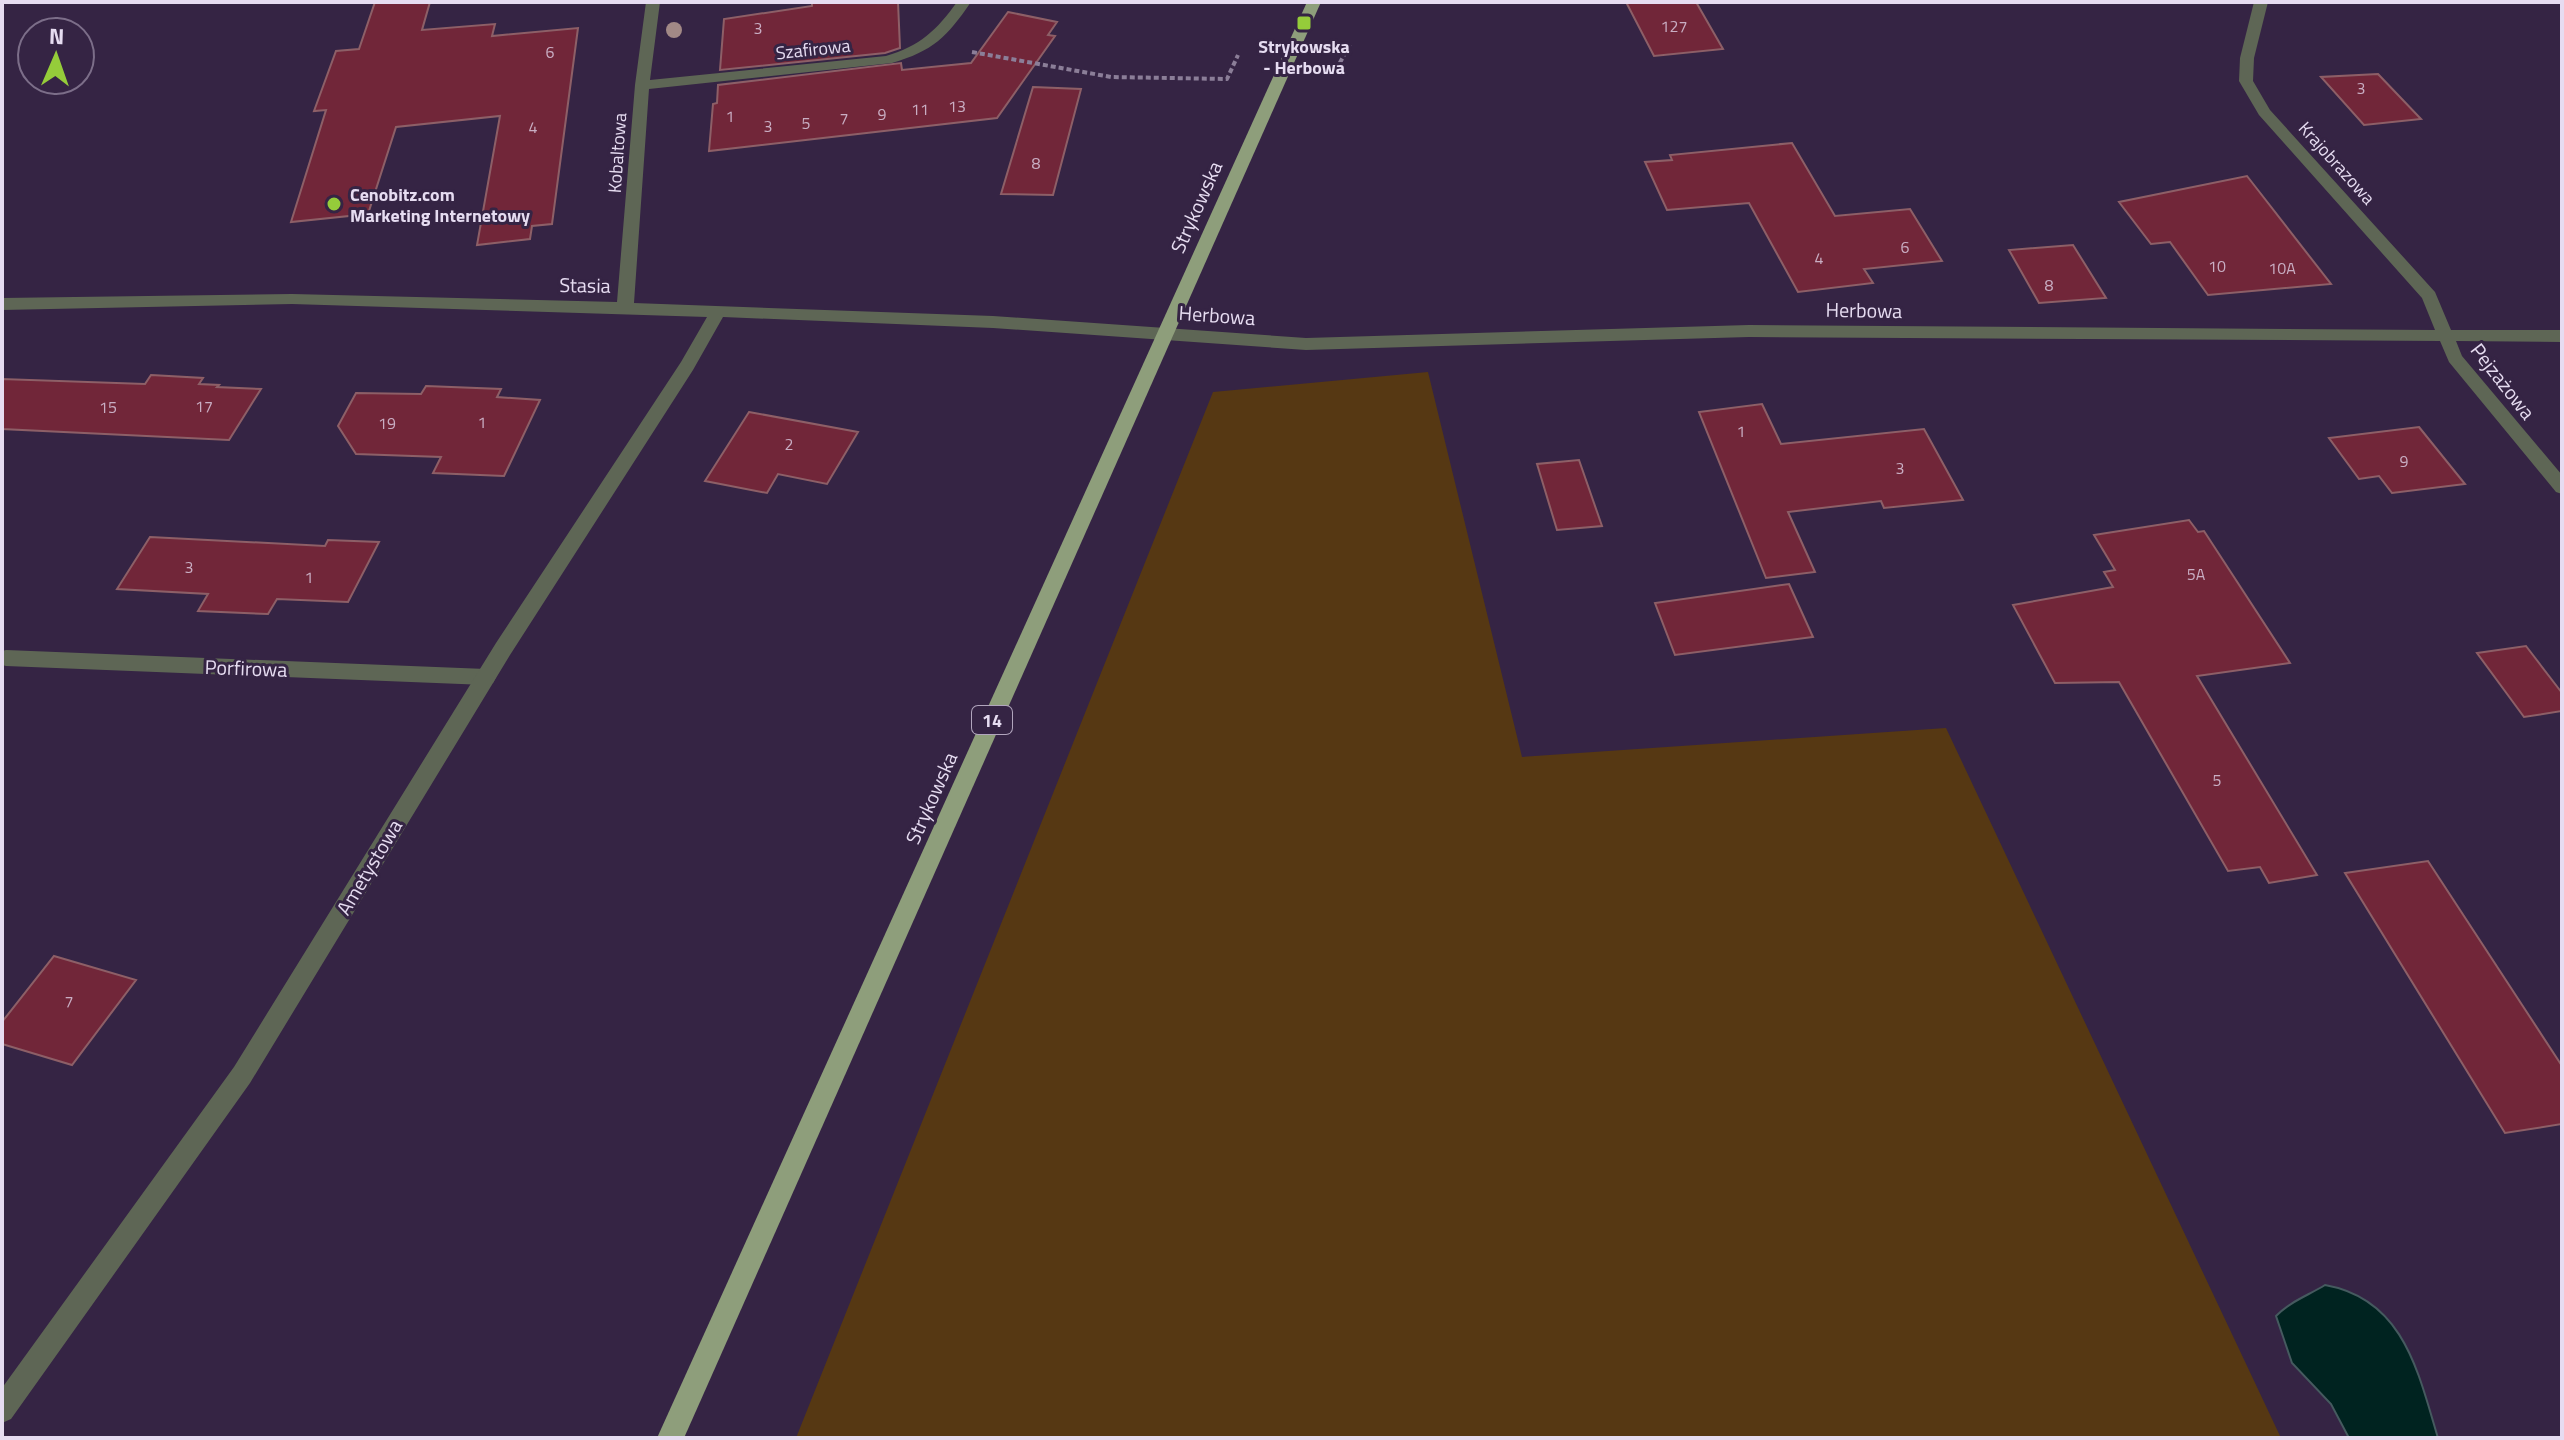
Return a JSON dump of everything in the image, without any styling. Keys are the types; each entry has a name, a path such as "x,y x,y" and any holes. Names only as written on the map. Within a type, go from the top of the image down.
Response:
{"main road":[{"name":"Strykowska","path":"670,1438 1314,2"}],"street":[{"name":"Kobaltowa","path":"625,308 642,85 653,2"},
{"path":"930,45 964,2"},
{"name":"Krajobrazowa","path":"2261,2 2247,58 2246,81 2264,112 2429,296 2445,335"},
{"name":"Szafirowa","path":"642,85 887,60 930,45"},
{"name":"Stasia","path":"2,304 292,299 993,322 1166,334"},
{"name":"Ametystowa","path":"2,1410 242,1075 486,677 687,366 718,312"},
{"name":"Herbowa","path":"1166,334 1306,344 1749,331 2562,336"},
{"name":"Pejzażowa","path":"2445,335 2455,358 2472,382 2562,487"},
{"name":"Porfirowa","path":"6,658 486,677"}],"path":[{"path":"1336,70 1350,44"},
{"path":"930,45 1111,77 1227,79 1238,55"}],"shaded area":[{"path":"1428,372 1522,757 1946,728 2281,1438 796,1438 1213,392"},
{"path":"2325,1285 2352,1293 2373,1306 2390,1322 2414,1364 2438,1438 2349,1438 2331,1404 2292,1363 2276,1316 2293,1302"}],"building":[{"path":"375,2 430,2 422,30 495,24 492,36 578,28 552,224 532,226 530,239 477,245 500,116 396,127 368,214 291,222 326,110 314,111 336,51 359,49"},
{"path":"812,2 898,2 900,48 885,53 720,70 724,19 812,6"},
{"path":"1626,2 1696,2 1723,49 1654,56"},
{"path":"1008,12 1057,22 1048,35 1055,36 997,118 709,151 718,85 901,63 902,70 971,63"},
{"path":"2378,74 2421,119 2364,125 2321,77"},
{"path":"1033,87 1081,89 1053,195 1001,194"},
{"path":"1792,143 1835,216 1910,209 1942,261 1864,269 1873,283 1798,292 1749,203 1667,210 1645,162 1672,160 1670,155"},
{"path":"2247,176 2331,284 2208,295 2170,242 2151,244 2119,202"},
{"path":"2073,245 2106,298 2039,303 2009,250"},
{"path":"151,375 203,378 199,384 261,389 229,440 2,429 2,379 145,384"},
{"path":"426,386 501,389 497,397 540,400 504,476 433,473 441,457 356,454 338,426 356,393 421,394"},
{"path":"1762,404 1781,444 1924,429 1963,500 1884,508 1881,501 1788,512 1815,572 1766,578 1699,412"},
{"path":"749,412 858,432 827,484 778,474 767,493 705,481"},
{"path":"2419,427 2465,484 2392,493 2379,476 2359,479 2329,438"},
{"path":"1579,460 1602,526 1557,530 1537,464"},
{"path":"2189,520 2198,532 2204,531 2290,663 2197,676 2317,875 2269,883 2260,867 2228,871 2119,682 2055,683 2013,605 2113,587 2104,572 2115,570 2094,535"},
{"path":"150,537 325,546 328,540 379,542 348,602 277,599 268,614 198,611 208,594 117,589"},
{"path":"1789,584 1813,637 1675,655 1655,603"},
{"path":"2526,646 2562,693 2562,711 2524,717 2477,653"},
{"path":"2428,861 2562,1066 2562,1124 2505,1133 2345,873"},
{"path":"54,956 136,980 72,1065 2,1044 2,1022"}],"place":[{"name":"Strykowska - Herbowa","path":"1304,23"},
{"name":"Cenobitz.com Marketing Internetowy","path":"334,204"}]}
